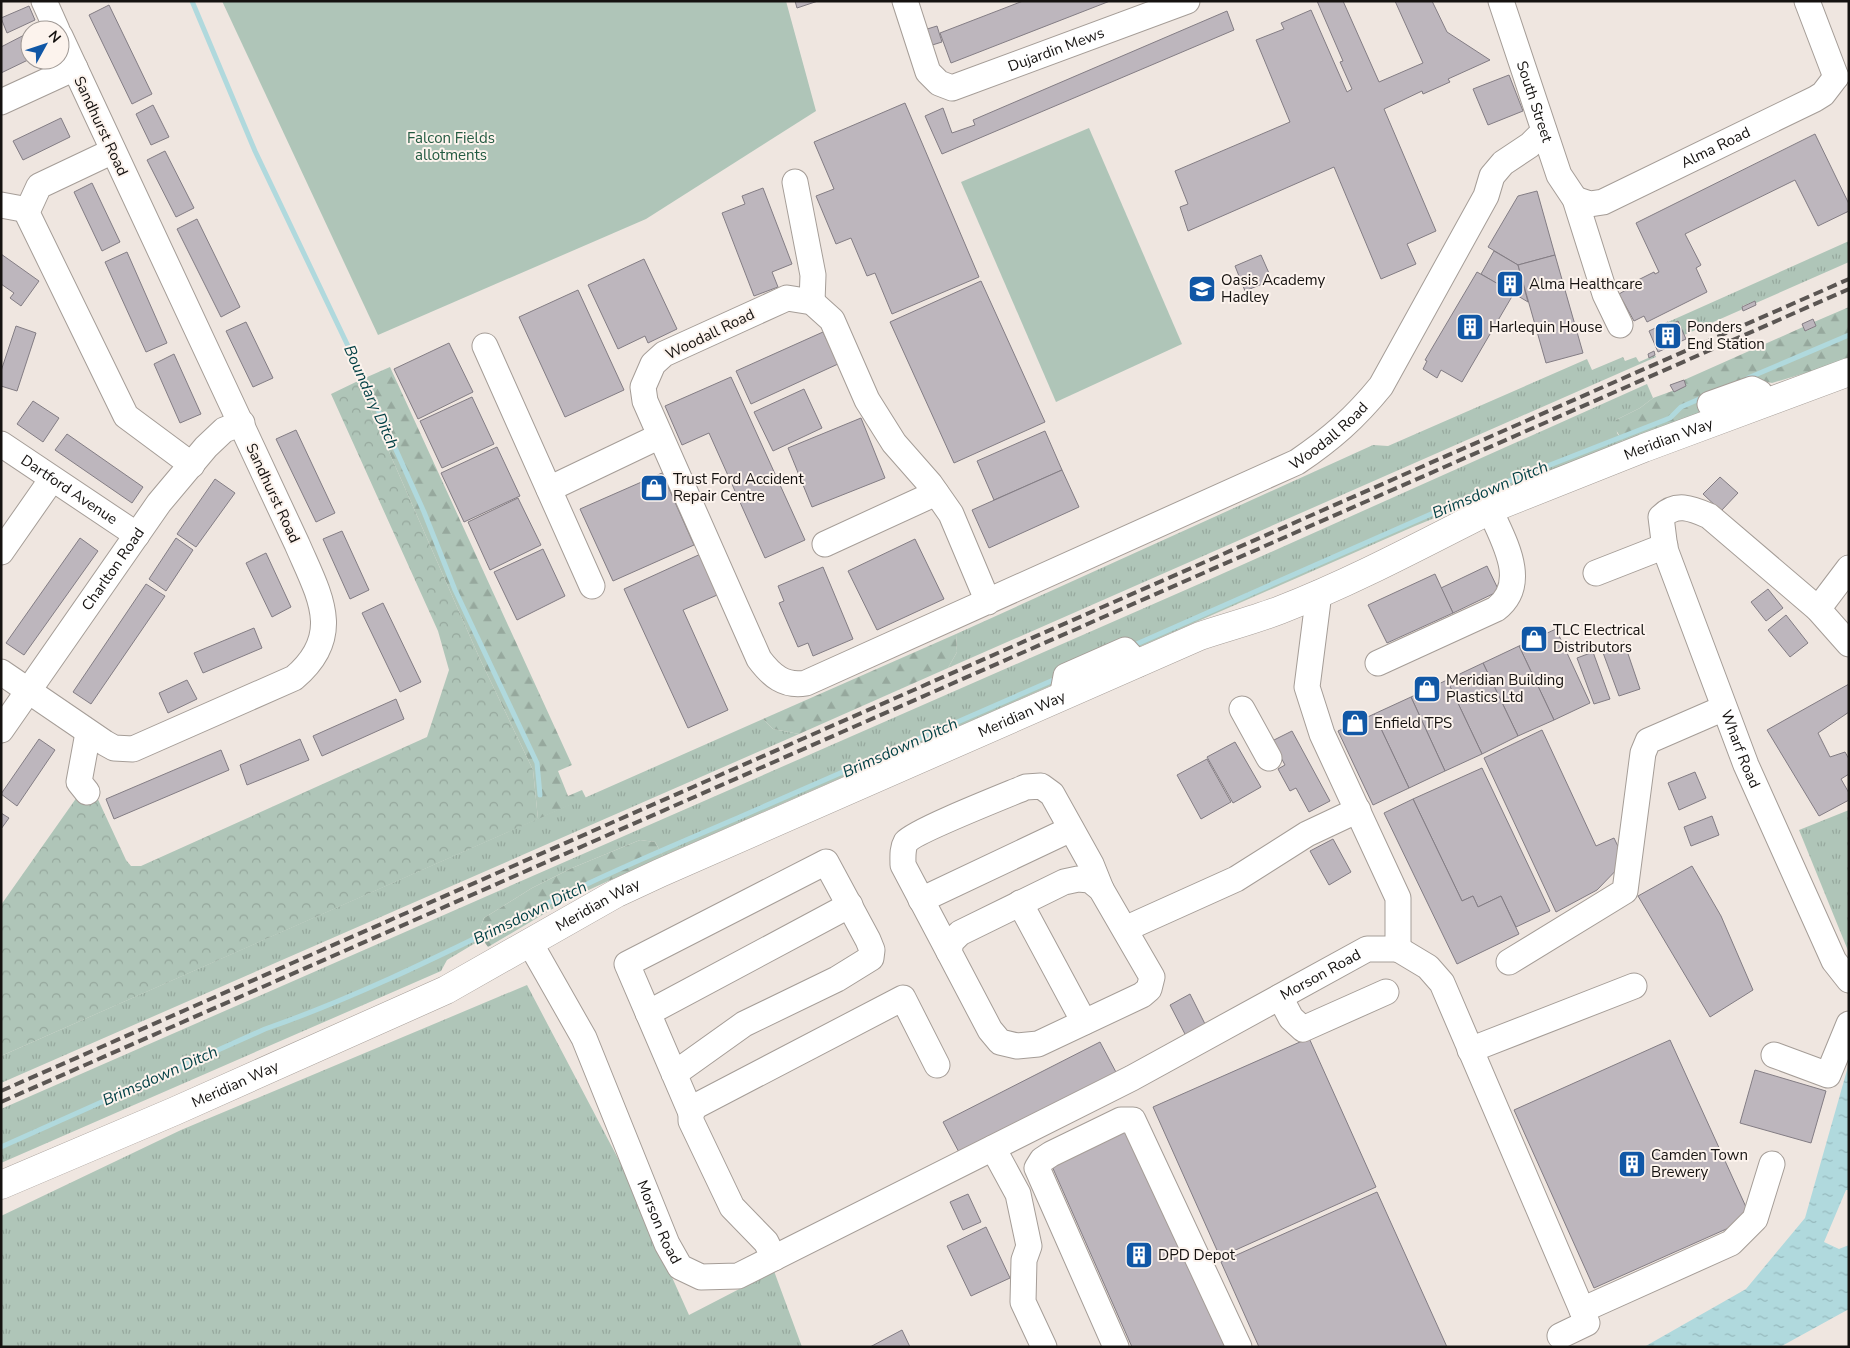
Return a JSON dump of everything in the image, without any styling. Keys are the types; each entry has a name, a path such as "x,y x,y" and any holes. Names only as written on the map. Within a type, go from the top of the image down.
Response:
{"main road":[{"name":"Meridian Way","path":"1,1185 174,1111 446,990 617,894 660,873 1138,664 1200,636 1275,596 1367,555 1490,510 1644,448 1849,372"},
{"name":"Meridian Way","path":"1200,636 1280,610 1374,569 1490,510"}],"street":[{"path":"44,1 53,20"},
{"name":"Dujardin Mews","path":"905,1 928,72 939,83 952,88 1187,1"},
{"name":"South Street","path":"1501,1 1559,175 1575,199 1605,294 1620,325"},
{"path":"1807,1 1842,76"},
{"name":"Sandhurst Road","path":"1,672 88,733 114,748 133,749 294,678 309,665 322,644 325,627 322,600 242,423 70,57"},
{"path":"1,102 75,68"},
{"name":"Alma Road","path":"1575,199 1590,204 1610,199 1815,99 1842,76"},
{"name":"Woodall Road","path":"812,302 787,298 677,346 653,364 644,387 645,401 759,659 772,675 784,682 795,685 806,683 1297,462 1334,436 1360,412 1381,386 1486,196 1492,176 1503,162 1530,145 1544,131"},
{"path":"113,151 39,186 28,210 28,215 126,416 192,465"},
{"path":"795,182 813,275 812,302 832,320 867,400 894,443 951,514 988,602"},
{"path":"1,205 28,210"},
{"path":"485,346 592,586"},
{"path":"1710,404 1752,389 1760,393 1764,404"},
{"name":"Charlton Road","path":"1,730 159,503 224,430 242,423"},
{"path":"549,489 660,436"},
{"name":"Dartford Avenue","path":"1,444 137,535"},
{"path":"1,552 52,479"},
{"path":"825,544 936,493"},
{"name":"Wharf Road","path":"1818,609 1709,516 1688,507 1668,510 1661,517 1665,546 1746,765 1834,961 1849,980"},
{"path":"1378,663 1496,609 1509,595 1512,585 1512,562 1490,510"},
{"path":"1596,573 1665,546"},
{"path":"1849,568 1818,609 1849,644"},
{"path":"1319,593 1307,687 1322,734 1398,898 1398,949 1428,967 1442,983 1470,1050 1489,1115 1538,1224 1582,1310 1587,1323 1560,1336"},
{"path":"1509,962 1625,892 1644,753 1648,741 1724,708"},
{"path":"1242,709 1269,758"},
{"path":"87,792 79,782 88,733"},
{"path":"1041,786 1052,794 1091,864 1101,889 1125,929 1152,978 1149,989 1142,995 1038,1044 1017,1046 1000,1042 990,1030 921,900 903,865 902,853 907,842 925,831 1026,787 1041,786"},
{"path":"1125,929 1236,879 1307,834 1358,810"},
{"path":"921,900 1071,829"},
{"path":"674,1074 744,1024 837,979 872,958 872,950 826,862 627,964 648,1012 674,1074 691,1113 691,1122 730,1179 732,1207 766,1242 774,1258"},
{"path":"948,952 951,942 960,933 1064,882 1090,880 1101,889"},
{"path":"1020,903 1084,1022"},
{"path":"648,1012 850,905"},
{"name":"Morson Road","path":"530,943 584,1038 667,1244 680,1267 701,1277 738,1276 1132,1078 1367,949 1398,949"},
{"path":"1470,1050 1634,986"},
{"path":"1280,997 1291,1018 1303,1029 1386,992"},
{"path":"691,1113 696,1106 903,998 937,1065"},
{"path":"1774,1055 1828,1075 1849,1024"},
{"path":"1114,1344 1037,1168 1042,1160 1051,1154 1121,1120 1133,1120 1239,1347"},
{"path":"993,1148 1018,1194 1029,1246 1024,1260 1023,1302 1044,1347"},
{"path":"1582,1310 1731,1243 1755,1219 1772,1164"}],"green space":[{"name":"Falcon Fields allotments","path":"222,1 786,1 816,111 646,219 378,335"},
{"path":"1089,128 1182,344 1056,402 961,182"},
{"path":"1849,241 1849,262 1756,303 1755,301 1742,306 1743,309 1684,335 1678,322 1670,325 1668,322"},
{"path":"1849,307 1849,360 1772,383 1758,380 1711,409 1623,441 1614,427 1616,420 1640,408 1653,398 1686,386 1684,380 1803,327 1806,331 1816,326 1814,322"},
{"path":"1655,355 1656,357 948,668 957,652 956,634 1373,445 1388,446 1587,359 1592,370 1623,357 1625,361 1636,357 1639,362"},
{"path":"390,367 572,765 558,771 568,796 582,790 586,798 538,819 533,770 479,657 358,381"},
{"path":"358,381 479,657 533,770 538,819 1,1056 1,905 89,780 126,860 131,866 141,866 427,737 449,670 438,631 331,394"},
{"path":"1647,384 1653,398 1640,408 1616,420 1617,433 1623,441 1415,526 663,856 655,842 640,840 572,868 532,888 484,918 478,933 482,939 447,960 441,971 1,1163 1,1109 1215,577"},
{"path":"956,634 957,652 948,668 799,734 773,729 763,719"},
{"path":"763,719 773,729 799,734 1,1083 1,1056"},
{"path":"1849,810 1849,953 1799,830"},
{"path":"640,840 655,842 663,856 569,899 488,947 478,933 484,918 532,888 572,868"},
{"path":"527,985 622,1166 689,1315 774,1271 802,1347 1,1347 1,1216 181,1130"}],"water":[{"path":"1849,1063 1849,1190 1846,1190 1824,1242 1839,1249 1849,1245 1849,1309 1780,1347 1644,1347 1746,1289 1805,1218"}],"building":[{"path":"795,1 818,1 797,8"},
{"path":"1023,1 1110,1 951,63 940,33"},
{"path":"1317,1 1343,1 1379,82 1423,63 1395,1 1432,1 1447,32 1490,60 1448,79 1450,82 1423,94 1422,91 1384,109 1436,231 1407,244 1416,264 1381,279 1334,167 1188,231 1180,207 1188,204 1175,171 1290,122 1256,40 1284,29 1281,23 1311,10 1347,92 1352,89 1340,62 1343,61"},
{"path":"109,5 152,94 132,104 89,15"},
{"path":"29,6 35,20 20,20 20,27 7,33 1,18"},
{"path":"1227,11 1234,30 942,154 925,116 943,108 952,133 975,125 973,120"},
{"path":"937,26 942,42 929,46 924,30"},
{"path":"20,37 20,64 1,73 1,47"},
{"path":"1509,75 1523,111 1488,125 1473,89"},
{"path":"905,103 979,277 892,314 875,273 867,276 851,238 836,244 816,196 834,189 814,142"},
{"path":"153,105 169,137 151,145 136,114"},
{"path":"61,118 70,137 23,160 13,141"},
{"path":"1815,134 1849,204 1849,211 1818,226 1795,180 1685,234 1701,265 1696,268 1707,292 1647,322 1644,316 1634,321 1619,294 1631,287 1630,284 1654,272 1655,274 1659,272 1636,223"},
{"path":"165,151 194,208 176,217 147,160"},
{"path":"92,183 120,242 102,251 74,192"},
{"path":"763,188 792,264 772,272 778,287 754,296 722,213 745,204 742,196"},
{"path":"1537,191 1555,255 1518,265 1488,247 1518,196"},
{"path":"197,219 240,307 221,317 177,229"},
{"name":"Alma Healthcare","path":"1494,251 1518,265 1528,302 1481,274"},
{"path":"127,252 167,343 146,352 105,262"},
{"path":"1,254 39,281 21,306 10,298 14,293 1,284"},
{"path":"1261,255 1272,280 1245,291 1235,266"},
{"path":"1555,255 1583,353 1546,363 1518,265"},
{"path":"644,259 677,329 648,343 645,336 618,349 588,285"},
{"name":"Harlequin House","path":"1477,272 1514,293 1462,382 1441,370 1437,378 1423,369 1427,361 1425,360"},
{"path":"981,281 1045,422 954,463 890,322"},
{"path":"578,290 624,390 565,417 519,317"},
{"path":"1755,301 1756,305 1743,311 1742,307"},
{"path":"1813,319 1816,326 1805,331 1802,324"},
{"name":"Ponders End Station","path":"1678,321 1686,339 1658,352 1649,331 1668,322 1670,325"},
{"path":"246,322 273,378 253,387 226,331"},
{"path":"16,326 36,333 17,391 1,386 1,371"},
{"path":"823,332 838,364 751,404 736,371"},
{"path":"449,343 473,392 418,419 394,369"},
{"path":"1654,351 1655,355 1649,358 1648,354"},
{"path":"174,354 201,414 180,423 154,364"},
{"path":"731,377 805,540 765,558 709,433 682,445 665,406"},
{"path":"1684,380 1686,386 1674,392 1670,385"},
{"path":"804,389 822,428 773,451 754,412"},
{"path":"472,397 494,444 442,468 420,421"},
{"path":"33,401 59,418 43,442 17,424"},
{"path":"861,418 885,478 812,507 788,448"},
{"path":"296,430 335,513 316,522 276,439"},
{"path":"1045,431 1062,470 994,500 977,461"},
{"path":"67,434 143,487 132,503 55,450"},
{"path":"497,447 520,496 464,522 441,473"},
{"path":"1062,470 1079,507 989,548 972,510"},
{"path":"662,473 694,545 613,581 580,509"},
{"path":"1720,477 1738,493 1721,511 1703,494"},
{"path":"215,479 235,493 196,547 177,534"},
{"path":"518,498 541,545 490,570 468,522"},
{"path":"342,531 369,590 350,599 323,539"},
{"path":"80,538 98,551 24,655 6,643"},
{"path":"176,538 193,550 166,591 149,579"},
{"path":"915,539 944,599 877,630 848,571"},
{"path":"543,549 565,596 517,620 494,572"},
{"path":"705,552 724,592 683,610 728,710 688,728 624,589"},
{"path":"266,553 291,607 272,617 246,563"},
{"path":"1487,566 1499,591 1453,613 1441,588"},
{"path":"823,567 853,639 813,656 808,643 798,647 779,603 784,601 778,586"},
{"path":"1435,574 1453,613 1387,643 1368,605"},
{"path":"146,584 165,596 91,704 73,692"},
{"path":"1768,589 1783,608 1766,621 1751,602"},
{"path":"383,603 421,682 400,692 362,613"},
{"path":"1786,615 1808,643 1790,657 1768,630"},
{"path":"254,628 262,648 203,673 194,653"},
{"path":"1556,629 1590,703 1554,720 1519,646"},
{"path":"1624,642 1640,689 1619,696 1602,650"},
{"path":"1519,646 1554,720 1518,736 1483,663"},
{"path":"1593,652 1610,699 1594,704 1577,658"},
{"path":"1483,663 1518,736 1482,754 1447,680"},
{"path":"187,680 197,699 168,713 159,693"},
{"path":"1447,680 1482,754 1445,771 1411,697"},
{"path":"1849,684 1849,712 1818,733 1830,757 1845,752 1849,759 1849,774 1841,779 1849,793 1849,800 1819,816 1767,730"},
{"path":"1411,697 1445,771 1409,788 1374,714"},
{"path":"396,699 404,719 322,756 313,736"},
{"path":"1374,714 1409,788 1373,805 1338,731"},
{"path":"1542,730 1596,846 1614,838 1625,861 1597,890 1556,912 1484,758"},
{"path":"1292,731 1330,801 1309,812 1296,788 1290,791 1278,769 1285,765 1272,741"},
{"path":"39,739 55,750 17,806 1,794"},
{"path":"300,739 309,760 247,785 240,765"},
{"path":"1235,742 1261,787 1233,803 1207,757"},
{"path":"221,750 229,770 114,819 106,799"},
{"path":"1207,759 1231,802 1201,819 1177,775"},
{"path":"1482,768 1550,911 1516,927 1501,896 1478,907 1473,896 1462,901 1413,799"},
{"path":"1695,772 1706,798 1679,810 1668,783"},
{"path":"1413,799 1462,901 1473,896 1478,907 1501,896 1519,934 1457,964 1384,813"},
{"path":"1,813 9,818 1,829"},
{"path":"1712,816 1719,835 1691,846 1684,827"},
{"path":"1333,839 1351,872 1329,885 1310,851"},
{"path":"1692,866 1721,916 1753,990 1710,1017 1638,896"},
{"path":"1190,994 1206,1026 1186,1036 1170,1005"},
{"path":"1309,1038 1376,1187 1220,1257 1153,1107"},
{"name":"Camden Town Brewery","path":"1670,1040 1751,1218 1594,1288 1514,1110"},
{"path":"1100,1042 1118,1076 961,1156 943,1122"},
{"path":"1755,1070 1826,1091 1811,1143 1740,1123"},
{"name":"DPD Depot","path":"1129,1130 1228,1347 1132,1347 1051,1164"},
{"path":"1377,1192 1447,1347 1259,1347 1221,1262"},
{"path":"968,1194 981,1222 963,1230 950,1202"},
{"path":"986,1227 1010,1278 971,1296 947,1246"},
{"path":"902,1330 910,1347 870,1347"}],"waterway":[{"name":"Boundary Ditch","path":"192,1 255,151 369,390 424,512 455,590 537,763 540,795"},
{"name":"Brimsdown Ditch","path":"1748,378 1849,335"},
{"name":"Brimsdown Ditch","path":"1132,646 1481,492 1670,418 1681,407 1704,397"},
{"name":"Brimsdown Ditch","path":"1,1147 265,1029 346,998 426,962 622,868 1058,678"}],"railway":[{"path":"1,1091 1849,279"},
{"path":"1,1102 1849,289"}],"place":[{"name":"Alma Healthcare","path":"1510,284"},
{"name":"Oasis Academy Hadley","path":"1202,289"},
{"name":"Harlequin House","path":"1470,327"},
{"name":"Ponders End Station","path":"1668,336"},
{"name":"Trust Ford Accident Repair Centre","path":"654,488"},
{"name":"TLC Electrical Distributors","path":"1534,639"},
{"name":"Meridian Building Plastics Ltd","path":"1427,689"},
{"name":"Enfield TPS","path":"1355,723"},
{"name":"Camden Town Brewery","path":"1632,1164"},
{"name":"DPD Depot","path":"1139,1255"}]}
